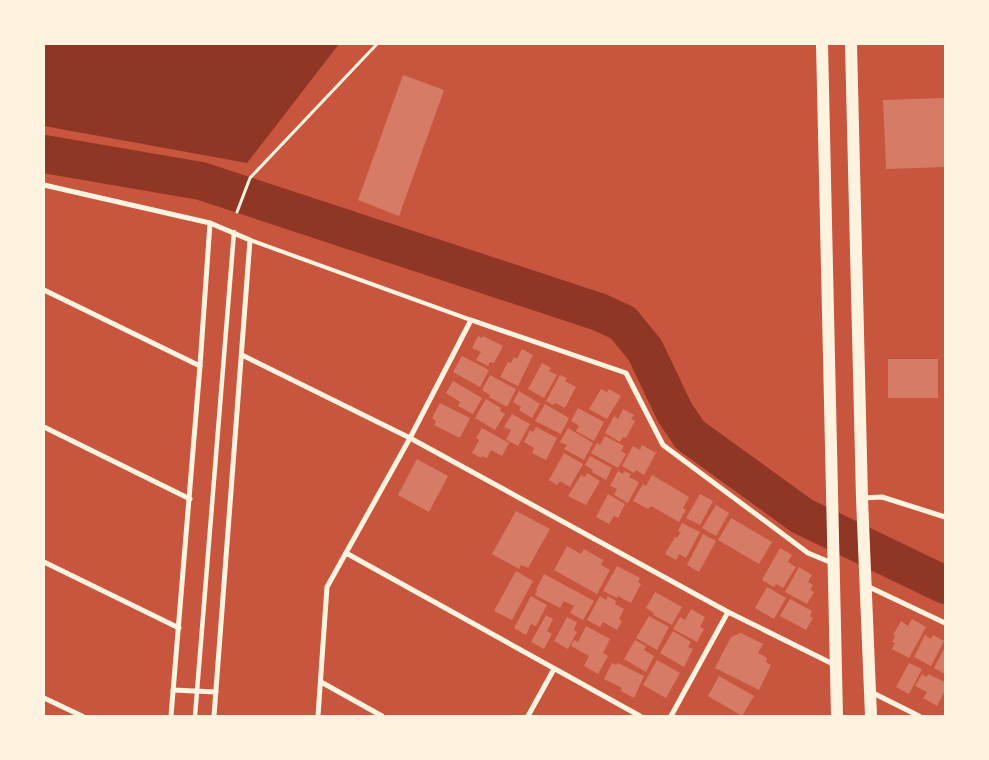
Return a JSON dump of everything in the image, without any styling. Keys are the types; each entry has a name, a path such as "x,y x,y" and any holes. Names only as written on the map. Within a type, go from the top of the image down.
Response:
{"main road":[{"path":"822,44 837,716"},
{"path":"851,44 862,498 871,716"}],"street":[{"path":"44,185 210,223 250,240 214,716"},
{"path":"171,716 190,499 210,223"},
{"path":"195,716 234,232"},
{"path":"44,290 200,366"},
{"path":"318,716 327,587 410,438 471,320 626,373 663,446 808,553 833,564"},
{"path":"242,355 410,438 728,612 836,666"},
{"path":"44,428 190,499"},
{"path":"862,498 882,497 945,517"},
{"path":"346,553 640,716"},
{"path":"44,562 179,628"},
{"path":"866,586 945,623"},
{"path":"671,716 728,612"},
{"path":"528,716 554,669"},
{"path":"321,682 382,716"},
{"path":"173,690 216,692"},
{"path":"871,692 919,716"},
{"path":"44,698 82,716"}],"lane":[{"path":"250,240 471,320"}],"path":[{"path":"237,212 250,178 377,44"}],"shaded area":[{"path":"44,44 339,44 247,163 44,126"}],"building":[{"path":"403,75 444,90 399,216 358,200"},
{"path":"945,98 945,167 886,169 883,100"},
{"path":"478,336 482,338 483,336 503,346 494,363 490,362 488,366 476,360 481,352 472,348"},
{"path":"522,349 533,355 518,386 500,377 508,362 511,363 514,357 517,359"},
{"path":"462,356 489,370 480,387 453,372"},
{"path":"888,359 938,359 938,398 888,398"},
{"path":"542,363 551,368 549,371 557,375 544,398 528,389"},
{"path":"490,375 516,389 507,407 489,397 490,395 482,390"},
{"path":"560,375 567,378 565,381 576,387 565,408 546,401"},
{"path":"453,381 482,398 473,414 458,406 460,402 446,393"},
{"path":"601,389 607,392 609,389 621,396 607,419 589,409"},
{"path":"519,391 540,404 532,418 519,410 521,407 513,402"},
{"path":"486,399 501,408 500,411 505,414 495,430 475,418"},
{"path":"440,403 470,418 460,438 434,425 436,421 432,418"},
{"path":"545,404 569,418 561,434 535,421"},
{"path":"578,408 604,422 594,441 576,431 579,426 571,421"},
{"path":"623,409 634,415 631,419 635,421 626,438 623,437 620,442 605,433 614,416 618,419"},
{"path":"512,414 530,424 518,446 506,440 511,430 504,427"},
{"path":"536,427 557,438 546,460 532,453 534,448 524,442 530,430 533,432"},
{"path":"482,428 509,443 502,456 491,450 487,458 482,456 481,458 472,453 479,440 476,438"},
{"path":"568,428 593,443 584,460 564,449 567,445 560,442"},
{"path":"605,436 624,446 621,451 626,454 618,468 591,453 597,443 600,445"},
{"path":"642,445 656,453 644,475 636,470 634,473 622,466 633,446 640,450"},
{"path":"564,453 583,464 570,487 560,481 557,485 549,480"},
{"path":"590,456 612,468 606,480 592,472 593,470 585,465"},
{"path":"417,459 448,476 429,512 398,495"},
{"path":"618,471 623,474 624,471 631,474 629,477 639,482 628,503 614,495 617,489 610,486"},
{"path":"587,473 600,481 586,505 568,496 581,475 585,477"},
{"path":"652,475 689,497 683,508 686,510 679,522 651,506 648,509 633,501 643,484 646,486"},
{"path":"608,494 625,504 618,518 614,516 609,524 596,517"},
{"path":"700,494 713,501 700,525 686,518"},
{"path":"716,505 729,513 716,536 702,528"},
{"path":"516,511 550,529 528,568 521,565 519,569 492,554"},
{"path":"731,518 772,542 759,564 718,540"},
{"path":"682,523 700,532 686,558 679,554 676,560 665,554 675,537 677,538 681,532 678,531"},
{"path":"703,534 716,541 699,572 687,565"},
{"path":"567,546 581,554 584,549 603,560 601,565 610,570 597,594 554,570"},
{"path":"780,548 792,555 788,562 796,567 783,588 776,584 774,587 762,580"},
{"path":"617,566 640,578 638,582 641,584 631,603 603,591"},
{"path":"799,567 812,575 808,582 813,585 810,590 814,592 807,604 785,592"},
{"path":"516,571 533,581 512,620 494,611"},
{"path":"544,574 594,601 583,620 570,613 574,606 564,601 560,608 535,595"},
{"path":"767,587 786,598 774,619 755,608"},
{"path":"655,592 682,607 672,625 653,615 654,613 646,608"},
{"path":"531,596 547,605 536,626 531,624 526,635 514,628"},
{"path":"600,596 606,600 608,596 616,601 615,604 624,609 619,619 622,621 617,630 603,622 600,627 587,620"},
{"path":"790,599 812,611 810,616 813,618 806,630 780,616"},
{"path":"691,609 705,617 700,627 704,629 697,642 673,629 680,617 685,620"},
{"path":"546,615 553,619 547,631 552,634 544,649 531,642"},
{"path":"649,616 669,627 657,650 636,638"},
{"path":"567,617 577,622 574,630 577,632 568,649 554,641"},
{"path":"912,619 926,627 909,658 892,649 895,643 892,642 895,636 893,635 901,621 908,626"},
{"path":"586,626 610,639 603,653 608,656 598,674 584,666 589,656 571,646 574,640 578,642"},
{"path":"673,631 691,642 688,647 693,649 684,667 660,653"},
{"path":"741,633 763,644 758,653 767,658 766,662 771,665 759,690 715,668 731,637"},
{"path":"925,635 931,639 933,635 944,641 931,666 914,657"},
{"path":"635,640 646,646 644,650 654,656 646,672 624,659"},
{"path":"945,647 945,674 934,668"},
{"path":"657,660 680,673 666,698 643,685"},
{"path":"612,663 616,665 618,663 644,676 634,698 621,691 622,688 604,679"},
{"path":"909,663 922,669 909,694 896,687"},
{"path":"922,674 927,677 928,674 945,682 945,691 937,706 923,698 927,692 915,686"},
{"path":"719,676 754,696 742,716 708,696"}],"waterway":[{"path":"44,154 201,181 599,312 623,323 645,350 675,413 690,435 802,516 945,585"}]}
